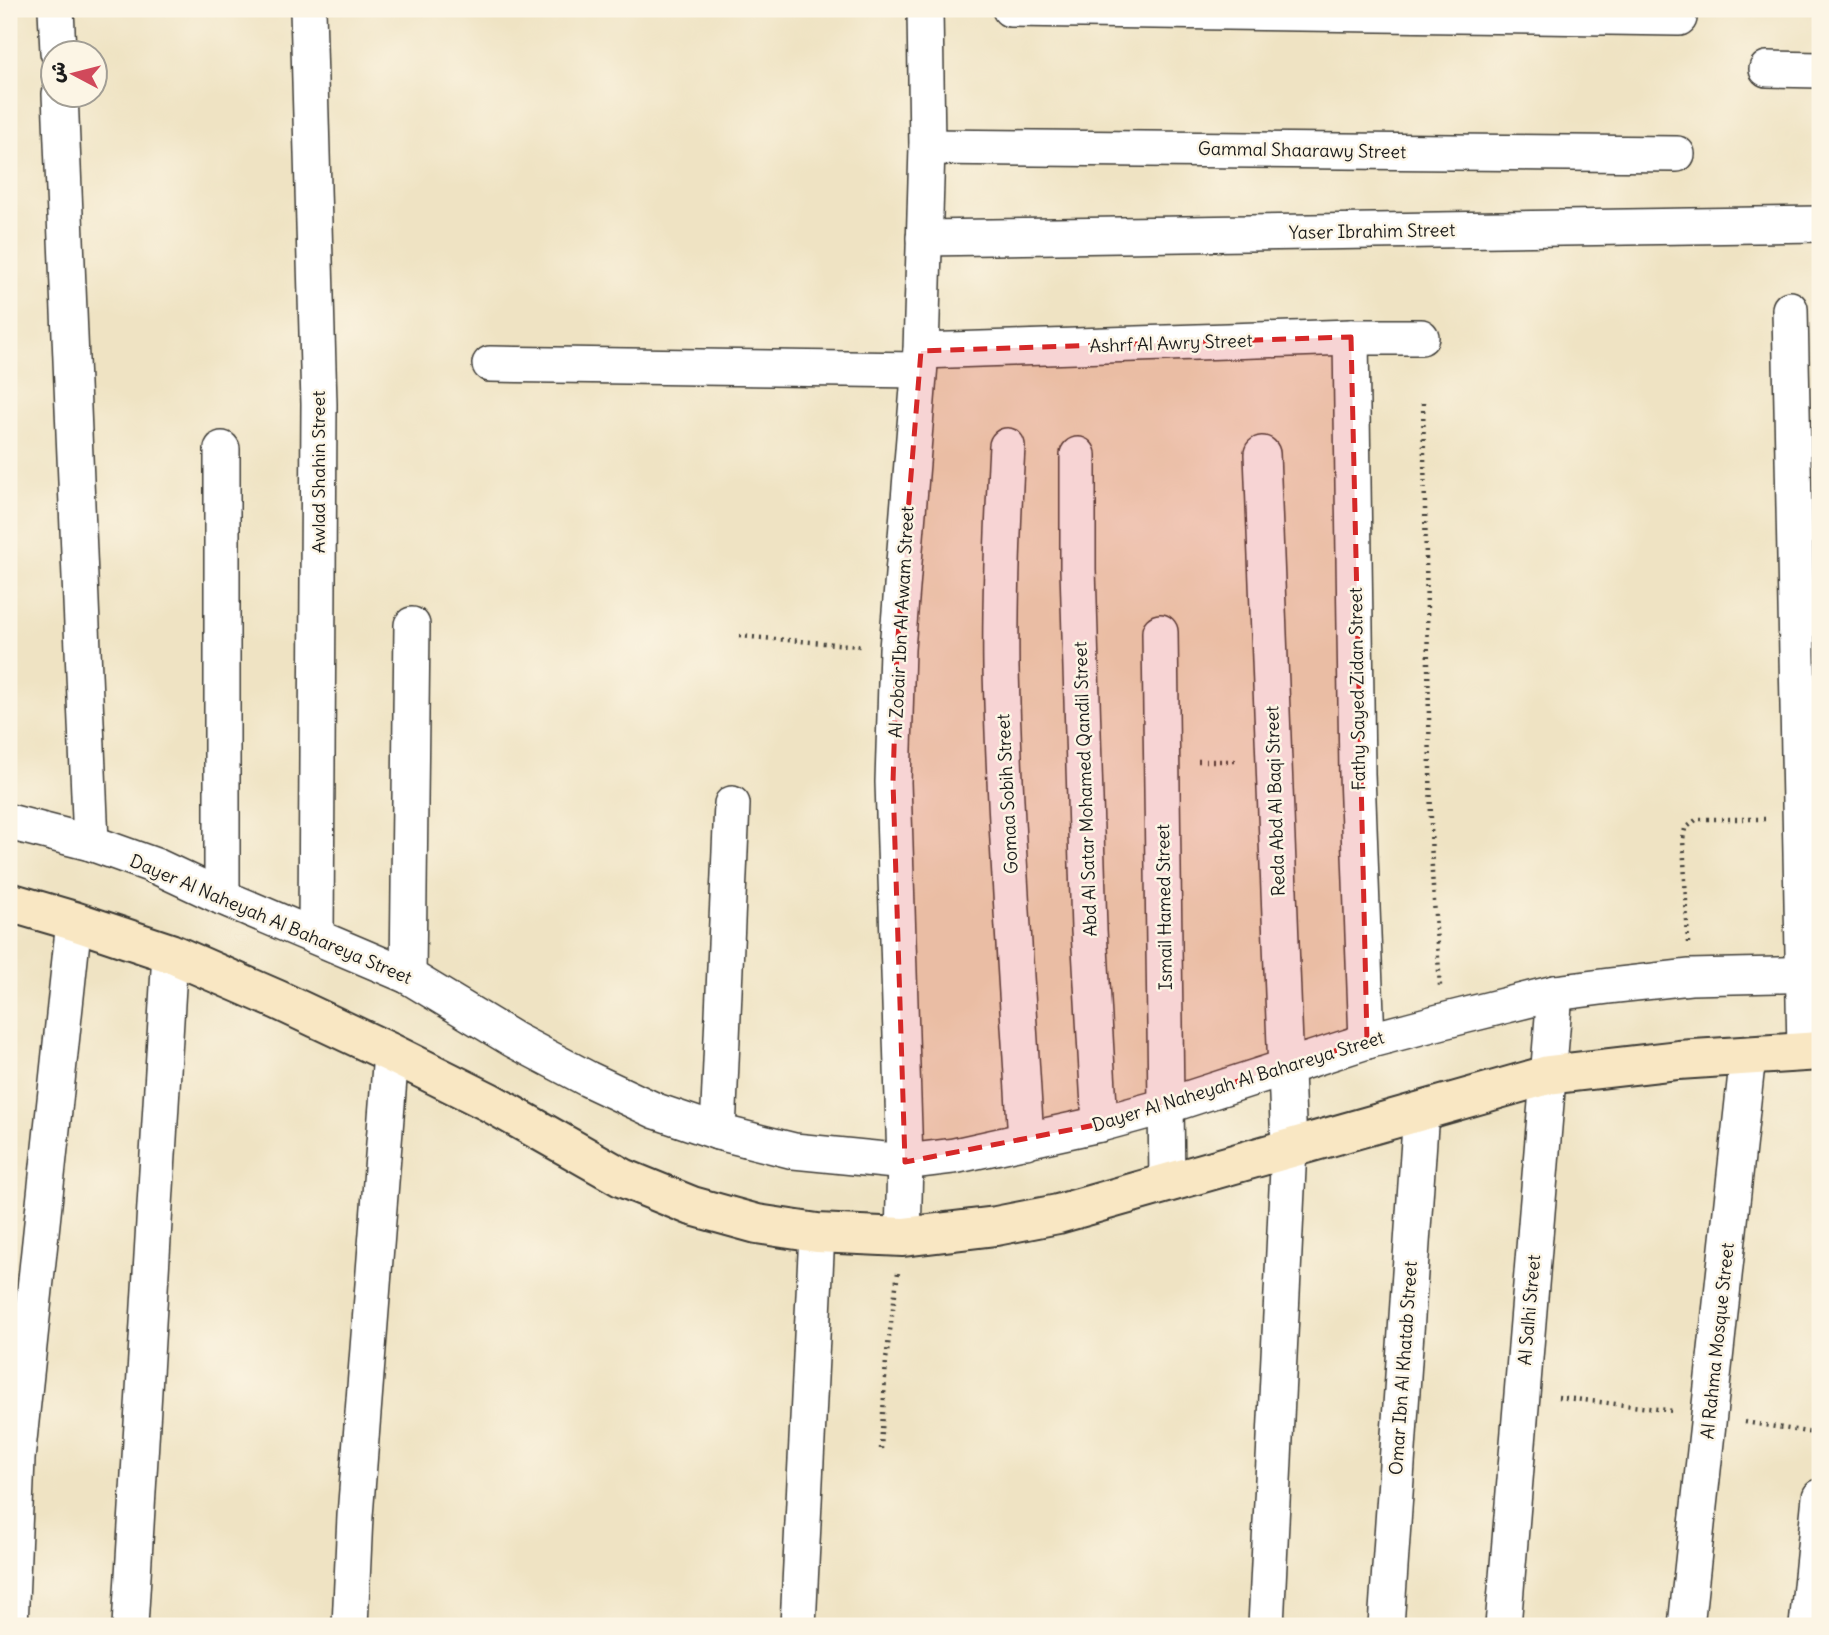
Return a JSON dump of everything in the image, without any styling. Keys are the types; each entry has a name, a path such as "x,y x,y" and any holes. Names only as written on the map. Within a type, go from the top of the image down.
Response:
{"street":[{"path":"56,9 57,38"},
{"name":"Awlad Shahin Street","path":"308,9 318,404 316,936"},
{"name":"Al Zobair Ibn Al Awam Street","path":"903,1237 905,1162 893,782 897,649 920,360 927,147 925,9"},
{"path":"1010,9 1679,18"},
{"path":"1767,69 1820,70"},
{"path":"61,108 91,843"},
{"name":"Gammal Shaarawy Street","path":"927,147 1677,154"},
{"name":"Yaser Ibrahim Street","path":"924,238 1820,225"},
{"path":"9,902 74,920 170,953 278,1000 489,1102 623,1178 692,1206 757,1224 817,1233 903,1237 996,1226 1058,1214 1548,1075 1813,1051 1812,974 1801,818 1790,309"},
{"name":"Ashrf Al Awry Street","path":"490,364 920,360 1351,337 1421,337"},
{"name":"Fathy Sayed Zidan Street","path":"1351,337 1357,774 1367,1041"},
{"name":"Gomaa Sobih Street","path":"1007,446 1002,536 1001,667 1026,1141"},
{"path":"222,449 222,897"},
{"name":"Reda Abd Al Baqi Street","path":"1262,454 1289,1148 1266,1626"},
{"name":"Abd Al Satar Mohamed Qandil Street","path":"1078,455 1078,569 1089,930 1100,1124"},
{"path":"408,976 412,625"},
{"name":"Ismail Hamed Street","path":"1160,632 1167,1182"},
{"path":"718,1132 732,804"},
{"name":"Dayer Al Naheyah Al Bahareya Street","path":"9,822 91,843 158,867 408,976 514,1040 656,1111 718,1132 794,1150 905,1162 954,1156 1026,1141 1166,1107 1367,1041 1555,993 1690,977 1812,974"},
{"path":"10,1626 17,1459 74,920"},
{"path":"130,1626 170,953"},
{"name":"Al Salhi Street","path":"1503,1626 1555,993"},
{"path":"350,1626 355,1516 391,1053"},
{"name":"Al Rahma Mosque Street","path":"1686,1626 1748,1055"},
{"name":"Omar Ibn Al Khatab Street","path":"1385,1626 1421,1111"},
{"path":"798,1626 817,1233"},
{"path":"1807,1626 1820,1497"}],"path":[{"path":"1423,403 1432,873 1443,1021"},
{"path":"739,636 897,649"},
{"path":"1162,760 1274,761"},
{"path":"1690,977 1683,839 1685,829 1697,819 1801,818"},
{"path":"881,1449 886,1360 903,1237"},
{"path":"1522,1393 1709,1416 1820,1434"}],"highlighted area":[{"path":"1351,337 1367,1041 1100,1124 905,1162 893,782 897,649 921,351"}]}
